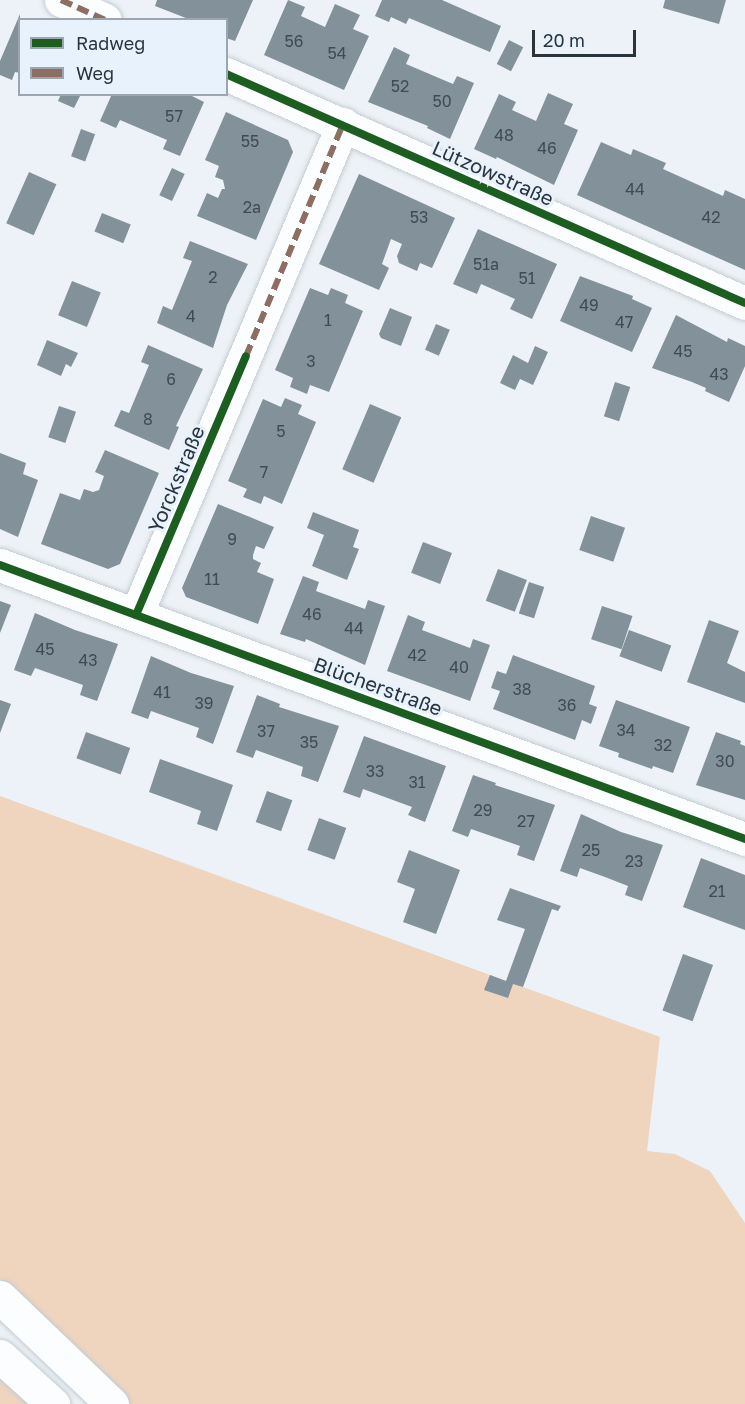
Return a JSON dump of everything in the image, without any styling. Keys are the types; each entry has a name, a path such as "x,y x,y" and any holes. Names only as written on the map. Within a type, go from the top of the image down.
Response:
{"street":[{"path":"61,0 101,18"},
{"name":"Lützowstraße","path":"228,75 745,303"},
{"name":"Yorckstraße","path":"136,615 343,124"},
{"name":"Blücherstraße","path":"0,565 745,839"},
{"path":"0,1298 112,1404"},
{"path":"0,1356 53,1404"}],"shaded area":[{"path":"0,796 660,1037 647,1151 675,1154 710,1171 745,1223 745,1404 125,1404 0,1279"},
{"path":"0,1371 36,1404 0,1404"}],"building":[{"path":"157,0 253,0 235,41 228,39 228,18 186,18 155,6"},
{"path":"288,0 305,7 301,16 325,27 335,4 360,15 353,29 369,36 344,90 264,55"},
{"path":"382,0 442,0 501,26 490,52 409,18 406,24 391,17 389,22 375,16"},
{"path":"665,0 726,0 719,24 663,8"},
{"path":"18,19 18,73 15,72 12,80 0,75 0,61"},
{"path":"509,40 523,47 511,71 497,64"},
{"path":"394,47 410,55 406,64 453,84 457,76 474,83 450,139 427,128 428,126 368,102"},
{"path":"548,93 573,104 564,124 578,130 554,185 497,157 496,159 474,149 499,94 516,102 512,110 536,121"},
{"path":"60,96 80,96 74,108 58,101"},
{"path":"111,96 192,96 204,102 180,156 163,149 167,140 120,120 116,128 100,121"},
{"path":"226,112 288,140 293,152 256,240 197,216 207,193 218,198 222,189 225,189 223,180 215,177 219,166 205,160"},
{"path":"81,129 95,134 85,161 71,156"},
{"path":"601,142 631,155 633,149 666,163 663,169 723,196 725,190 745,199 745,270 577,195"},
{"path":"172,168 185,174 172,201 159,195"},
{"path":"29,172 56,184 34,235 6,223"},
{"path":"359,174 455,218 432,268 420,263 417,271 399,263 397,256 402,244 391,239 382,264 389,268 379,290 319,264"},
{"path":"102,213 131,225 123,243 95,232"},
{"path":"478,229 557,264 532,319 510,309 515,299 481,284 477,294 453,284"},
{"path":"190,241 248,264 227,305 213,348 157,323 163,306 172,310 192,261 183,258"},
{"path":"580,276 633,296 632,299 652,308 632,352 560,321"},
{"path":"72,281 101,293 87,327 58,315"},
{"path":"310,288 328,295 331,288 348,295 345,303 363,311 329,392 310,385 307,394 290,387 293,378 275,370"},
{"path":"390,308 412,317 401,346 381,338 379,334"},
{"path":"676,315 727,342 728,338 745,346 745,366 729,402 705,391 706,388 652,368"},
{"path":"436,324 450,330 439,356 425,350"},
{"path":"47,340 78,353 71,367 66,364 61,376 37,365"},
{"path":"148,345 203,369 176,426 179,427 169,450 114,426 121,410 129,413 149,365 141,362"},
{"path":"535,346 548,352 533,385 520,379 515,390 500,383 513,355 528,363"},
{"path":"615,382 630,387 619,421 604,416"},
{"path":"285,398 302,405 298,414 316,422 282,504 264,496 261,504 243,497 247,489 228,481 263,399 281,407"},
{"path":"370,404 401,417 374,483 342,469"},
{"path":"59,406 76,412 65,443 48,437"},
{"path":"105,450 159,473 120,564 108,569 41,544 60,493 80,500 84,489 93,492 99,490 104,476 95,472"},
{"path":"0,453 26,463 23,474 38,480 18,537 0,529"},
{"path":"218,504 274,527 264,549 256,546 253,555 253,559 261,563 257,572 274,579 258,624 186,597 182,588"},
{"path":"313,512 359,530 353,547 359,549 347,580 312,566 324,535 307,528"},
{"path":"591,516 625,528 613,562 579,550"},
{"path":"423,542 452,553 440,584 411,573"},
{"path":"498,569 527,580 515,612 486,601"},
{"path":"303,576 319,582 316,591 365,609 368,600 385,606 365,665 306,639 305,642 280,634"},
{"path":"529,582 544,587 534,618 519,613"},
{"path":"0,601 11,605 0,633"},
{"path":"602,606 632,616 622,649 591,639"},
{"path":"35,613 75,630 118,644 97,701 80,695 83,685 35,668 31,676 14,670"},
{"path":"408,615 425,622 422,630 470,648 473,639 490,645 470,701 387,671"},
{"path":"709,620 739,631 727,663 745,672 745,703 687,682"},
{"path":"629,630 671,645 662,672 619,656"},
{"path":"513,655 595,686 589,704 597,707 591,724 582,720 575,740 493,709 500,691 491,688 497,671 506,674"},
{"path":"151,656 191,673 234,686 213,744 196,737 199,728 151,711 148,719 131,713"},
{"path":"257,695 280,704 279,707 339,726 318,782 301,776 303,767 256,750 253,758 236,752"},
{"path":"0,700 11,704 0,733"},
{"path":"616,700 690,727 673,773 653,766 652,769 618,757 619,753 599,746"},
{"path":"86,732 130,748 121,774 76,758"},
{"path":"716,732 741,741 740,744 745,746 745,800 696,785"},
{"path":"364,736 446,766 425,822 408,815 412,807 363,789 360,798 343,792"},
{"path":"160,759 233,785 217,831 197,824 201,811 149,792"},
{"path":"473,775 496,783 495,785 555,805 534,861 517,855 520,846 471,829 468,837 452,831"},
{"path":"267,791 292,800 281,831 256,822"},
{"path":"581,814 621,832 663,845 642,901 625,895 628,886 605,877 580,868 577,877 560,871"},
{"path":"319,818 346,828 335,860 307,850"},
{"path":"409,850 460,870 436,934 403,922 415,889 397,882"},
{"path":"701,858 745,875 745,930 683,907"},
{"path":"510,888 561,906 558,911 552,909 523,987 513,984 508,998 484,990 490,975 506,981 525,929 497,920"},
{"path":"683,954 713,965 693,1021 662,1010"}],"marked path":[{"path":"61,0 101,18"},
{"path":"246,356 343,124"}],"cycle path":[{"path":"228,75 745,303"},
{"path":"136,615 246,356"},
{"path":"0,565 745,839"}]}
